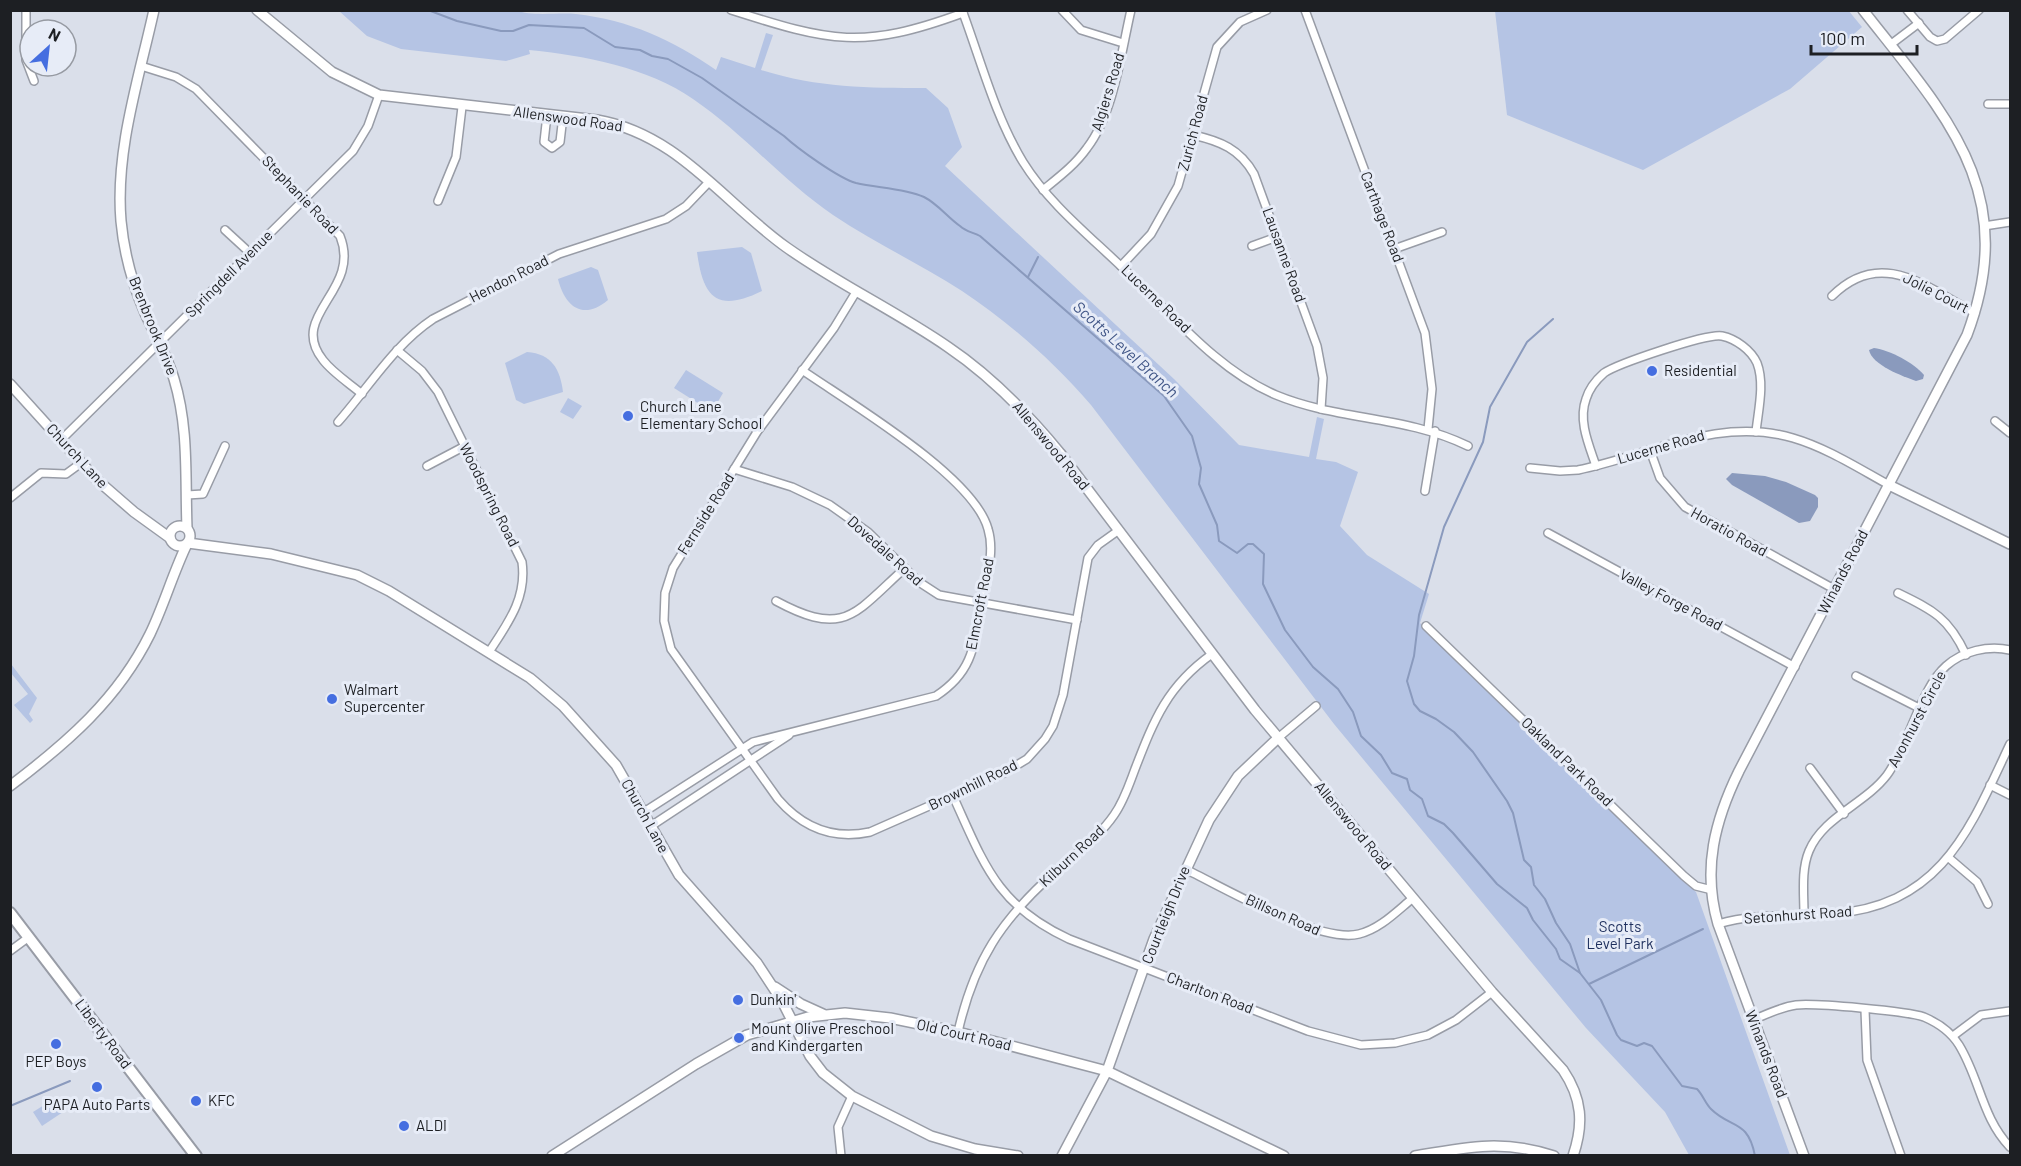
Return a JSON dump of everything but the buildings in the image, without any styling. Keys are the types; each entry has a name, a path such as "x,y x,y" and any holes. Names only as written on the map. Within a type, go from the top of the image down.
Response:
{"main road":[{"name":"Liberty Road","path":"10,913 196,1155"}],"street":[{"path":"26,10 27,60 34,81"},
{"name":"Brenbrook Drive","path":"154,10 124,151 121,219 127,260 135,286 160,342 181,407 186,438 186,498 189,530 187,544"},
{"name":"Allenswood Road","path":"256,10 332,72 379,95 615,124 650,137 666,146 784,246 949,347 997,386 1039,428 1278,738 1571,1082 1581,1119 1573,1155"},
{"path":"731,10 751,14 808,35 860,39 919,29 962,12"},
{"path":"1062,10 1081,30 1123,43"},
{"name":"Algiers Road","path":"1044,190 1069,169 1097,133 1108,103 1131,10"},
{"name":"Zurich Road","path":"1121,266 1151,234 1170,203 1184,171 1217,47 1240,22 1267,10"},
{"name":"Carthage Road","path":"1305,10 1419,312 1429,350 1432,430 1425,491"},
{"name":"Winands Road","path":"1804,1155 1718,924 1712,890 1711,857 1723,807 1962,346 1975,313 1984,275 1984,226 1976,179 1963,146 1947,117 1863,10"},
{"path":"1907,10 1930,37 1941,41 1980,10"},
{"name":"Lucerne Road","path":"962,12 1004,125 1022,161 1044,190 1121,266 1237,373 1276,395 1321,409 1432,430 1468,446"},
{"path":"1890,45 1919,23"},
{"name":"Stephanie Road","path":"141,66 176,76 196,89 340,236 346,254 339,284 319,311 315,342 323,360 362,394"},
{"name":"Springdell Avenue","path":"61,440 305,199 362,138 375,112 379,95"},
{"path":"1989,104 2010,104"},
{"path":"438,201 456,157 462,106"},
{"path":"547,115 544,142 552,148 560,142 563,116"},
{"name":"Lausanne Road","path":"1193,135 1224,144 1248,164 1317,345 1323,378 1321,409"},
{"name":"Hendon Road","path":"338,422 397,350 419,328 559,254 666,219 686,206 709,182"},
{"path":"1984,226 2010,222"},
{"path":"225,230 250,253"},
{"path":"1394,249 1442,232"},
{"path":"1252,246 1277,237"},
{"name":"Jolie Court","path":"1832,296 1853,281 1886,271 1906,276 1975,313"},
{"name":"Fernside Road","path":"741,748 671,649 663,609 668,580 673,568 771,411 834,328 856,292"},
{"path":"1596,466 1582,416 1588,394 1599,378 1615,368 1706,337 1722,336 1739,343 1757,363 1761,381 1756,432"},
{"name":"Woodspring Road","path":"397,350 429,380 516,548 524,586 515,611 489,652"},
{"name":"Elmcroft Road","path":"644,812 676,794 741,748 772,737 922,702 942,693 958,679 971,656 990,554 990,540 984,518 972,499 932,460 802,370"},
{"name":"Church Lane","path":"10,384 81,463 119,500 172,541 187,544 212,544 271,554 357,575 389,591 489,652 548,692 584,728 616,765 690,890 743,945 771,984 810,1056 823,1073 852,1096 931,1136 975,1149 1018,1155"},
{"path":"1995,421 2010,433"},
{"name":"Lucerne Road","path":"1530,468 1560,471 1596,466 1702,435 1756,432 1805,442 1888,485"},
{"path":"186,498 203,494 225,446"},
{"path":"427,466 465,447"},
{"name":"Horatio Road","path":"1650,450 1660,478 1685,507 1834,589"},
{"path":"10,498 41,473 66,474 81,463"},
{"name":"Dovedale Road","path":"734,469 792,487 830,505 868,532 919,582 939,595 1077,620"},
{"path":"1888,485 2010,544"},
{"name":"Brenbrook Drive","path":"172,541 186,498"},
{"name":"Church Lane","path":"149,521 189,530 212,544"},
{"name":"Brownhill Road","path":"741,748 778,800 797,819 808,826 834,834 856,835 870,832 1017,766 1045,739 1053,726 1064,695 1088,558 1098,545 1119,530"},
{"name":"Valley Forge Road","path":"1548,533 1795,667"},
{"path":"172,541 176,566"},
{"path":"10,786 66,742 118,687 154,625 176,566 187,544"},
{"path":"776,602 817,620 836,620 864,605 905,568"},
{"path":"1898,593 1943,618 1952,627 1966,655"},
{"name":"Oakland Park Road","path":"1426,626 1684,876 1696,886 1712,890"},
{"name":"Avonhurst Circle","path":"1804,915 1805,876 1809,853 1820,834 1872,791 1887,774 1939,674 1954,660 1989,647 2010,650"},
{"name":"Kilburn Road","path":"958,1032 965,1001 991,942 1017,908 1093,838 1115,814 1163,704 1183,678 1212,654"},
{"path":"1856,676 1921,709"},
{"name":"Courtleigh Drive","path":"1062,1155 1107,1071 1154,939 1185,869 1222,798 1259,754 1316,706"},
{"name":"Elmcroft Road","path":"651,826 795,732"},
{"name":"Setonhurst Road","path":"1718,924 1765,915 1845,913 1885,903 1919,884 1949,858 1967,832 2010,744"},
{"path":"1810,768 1844,814"},
{"path":"1990,785 2010,795"},
{"name":"Charlton Road","path":"953,796 990,875 1017,908 1054,932 1326,1038 1361,1045 1395,1043 1428,1035 1463,1016 1492,992"},
{"path":"1949,858 1977,882 1988,904"},
{"name":"Billson Road","path":"1185,869 1312,930 1336,935 1370,930 1413,898"},
{"path":"10,951 29,937"},
{"path":"771,984 801,1004 826,1014"},
{"path":"1753,1020 1794,1005 1922,1016 1953,1036 1966,1060 1990,1120 2010,1147"},
{"path":"1865,1010 1867,1060 1901,1155"},
{"path":"1953,1036 1982,1015 2010,1011"},
{"name":"Old Court Road","path":"552,1155 727,1046 770,1026 826,1014 871,1015 958,1032 1107,1071 1284,1155"},
{"path":"841,1155 838,1127 852,1096"},
{"path":"1415,1155 1498,1144 1530,1148 1554,1155"}],"green space":[{"name":"Scotts Level Park","path":"516,10 537,14 576,14 632,26 683,49 716,70 721,57 755,68 766,33 773,35 761,70 823,84 926,88 948,108 962,147 945,166 1174,379 1239,445 1309,457 1317,417 1324,419 1316,459 1336,462 1358,472 1340,526 1367,555 1429,594 1420,623 1696,892 1790,1155 1689,1155 1665,1112 1586,1028 1334,724 1091,405 1062,373 997,316 946,281 833,215 797,187 711,112 676,88 657,79 615,65 550,52 529,50 530,54 506,61 401,49 367,36 339,11"},
{"path":"1848,10 1862,27 1790,89 1643,170 1507,115 1495,11"},
{"path":"742,247 751,253 762,291 734,301 715,297 703,281 697,252"},
{"path":"591,267 598,270 608,300 591,310 583,310 576,308 565,297 558,279"},
{"path":"527,352 549,359 560,376 563,392 524,404 516,400 505,363"},
{"path":"686,370 723,393 712,412 674,388"},
{"path":"568,398 582,406 573,419 560,412"},
{"path":"11,664 37,698 29,714 33,720 30,723 14,705 28,694 11,673"},
{"path":"57,1097 66,1110 42,1126 33,1112"}],"shaded area":[{"path":"1874,348 1887,351 1908,362 1920,370 1924,375 1923,379 1916,381 1881,365 1871,355 1869,350"},
{"path":"1732,473 1765,476 1786,482 1815,495 1818,498 1818,507 1810,521 1799,523 1732,485 1726,479"}],"waterway":[{"name":"Scotts Level Branch","path":"428,10 457,21 501,31 513,31 529,25 584,28 615,47 640,50 652,56 668,59 702,78 839,175 856,183 899,190 924,197 962,228 980,236 1164,396 1192,436 1201,468 1199,484 1217,525 1219,541 1237,553 1248,544 1253,544 1264,554 1263,584 1285,630 1313,667 1338,689 1353,712 1361,736 1381,755 1392,773 1407,779 1410,790 1422,799 1428,816 1444,824 1497,884 1527,908 1533,920 1556,949 1560,959 1580,973 1601,1000 1621,1040 1637,1046 1644,1043 1652,1046 1682,1086 1697,1089 1711,1109 1743,1130 1752,1144 1755,1156"},
{"path":"1028,277 1038,257"},
{"path":"1553,319 1527,342 1490,407 1483,442 1444,527 1419,615 1414,656 1407,681 1414,704 1420,711 1454,732 1473,752 1507,801 1513,813 1524,860 1531,867 1534,885 1545,899 1556,923 1570,944 1580,973"},
{"path":"1589,984 1703,929"},
{"path":"10,1106 70,1081"}],"place":[{"name":"Residential","path":"1652,371"},
{"name":"Church Lane Elementary School","path":"628,416"},
{"name":"Walmart Supercenter","path":"332,699"},
{"name":"Dunkin'","path":"738,1000"},
{"name":"Mount Olive Preschool and Kindergarten","path":"739,1038"},
{"name":"PEP Boys","path":"56,1044"},
{"name":"PAPA Auto Parts","path":"97,1087"},
{"name":"KFC","path":"196,1101"},
{"name":"ALDI","path":"404,1126"}]}
